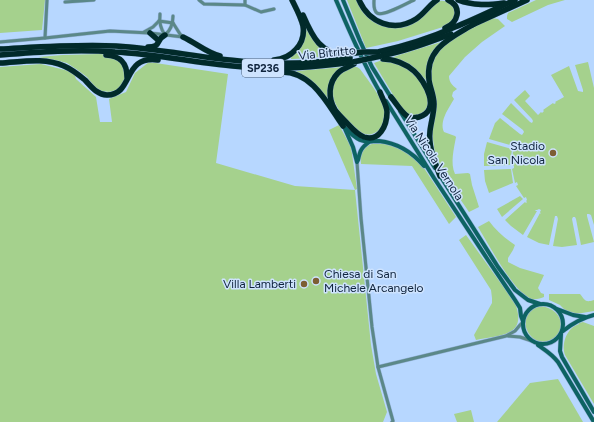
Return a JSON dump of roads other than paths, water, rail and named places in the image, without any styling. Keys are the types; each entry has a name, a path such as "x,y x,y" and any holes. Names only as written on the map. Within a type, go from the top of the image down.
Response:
{"highway":[{"path":"184,37 214,55 227,58 245,59 253,62 285,58 295,51 303,37 301,21 292,0"},
{"path":"296,0 309,30 318,43 331,52 353,60 333,79 330,88 330,95 335,109 339,114 354,130 369,138 375,137 381,133 384,128 387,111 380,92"},
{"path":"359,0 367,14 373,19 379,22 394,25 405,24 416,20 437,0"},
{"path":"362,0 368,10 375,16 387,21 403,21 414,16 431,0"},
{"path":"394,48 413,39 449,26 453,23 456,19 456,9 455,5 448,0"},
{"path":"458,0 483,5 512,1"},
{"name":"Via Bitritto","path":"0,49 72,45 106,46 253,62 297,63 368,59 419,46 474,24 527,0"},
{"name":"Via Bitritto","path":"0,54 66,51 115,52 242,67 284,68 320,66 381,56 394,48 450,29 512,1"},
{"path":"440,176 432,154 430,142 434,101 428,72 430,62 439,46 474,24"},
{"path":"150,33 158,40"},
{"path":"106,46 125,44 152,47 156,46 160,37 165,35"},
{"path":"46,52 112,55 121,60 124,64 127,79"},
{"path":"381,56 399,62 420,77 428,91 430,107 423,116 412,118 403,113 391,97"},
{"path":"0,63 42,61 64,66 84,79 91,88 100,94 106,95 120,91 125,85 130,73 138,63 144,60 153,59 167,61 174,58"},
{"path":"219,64 227,68 287,72 303,77 318,90 343,126"}],"main road":[{"name":"Via Nicola Vernola","path":"336,0 354,44 380,92 434,178 518,304 523,322"},
{"name":"Via Nicola Vernola","path":"343,0 372,67 478,237 516,290 528,300 540,304"},
{"path":"343,126 361,140 369,142 380,141 395,144 408,150 434,178"},
{"path":"343,126 354,147 357,162"},
{"path":"357,162 362,147 369,142"},
{"path":"585,317 573,315 546,304 540,304 531,308 527,312 523,322 523,328 528,338 554,356 594,422"},
{"path":"555,308 561,314 563,319 560,351 562,357 594,412"},
{"path":"534,342 542,345 553,342 558,339 571,324 594,314"}],"street":[{"path":"45,38 47,0"},
{"path":"65,2 94,0"},
{"path":"199,0 204,4 245,6 261,12 274,9"},
{"path":"245,6 246,0"},
{"path":"374,0 375,10 377,13 382,14 414,0"},
{"path":"160,14 159,21 161,29 165,35"},
{"path":"173,16 173,23 180,34 184,37"},
{"path":"144,33 159,21"},
{"path":"159,21 173,23"},
{"path":"165,35 173,23"},
{"path":"0,42 110,31 150,33 184,37"},
{"path":"357,162 372,327 378,367 392,422"},
{"path":"506,336 514,331 523,322"},
{"path":"378,367 506,336 520,337 534,342"}],"place":[{"name":"Stadio San Nicola","path":"553,153"},
{"name":"Chiesa di San Michele Arcangelo","path":"316,281"},
{"name":"Villa Lamberti","path":"304,284"}]}
